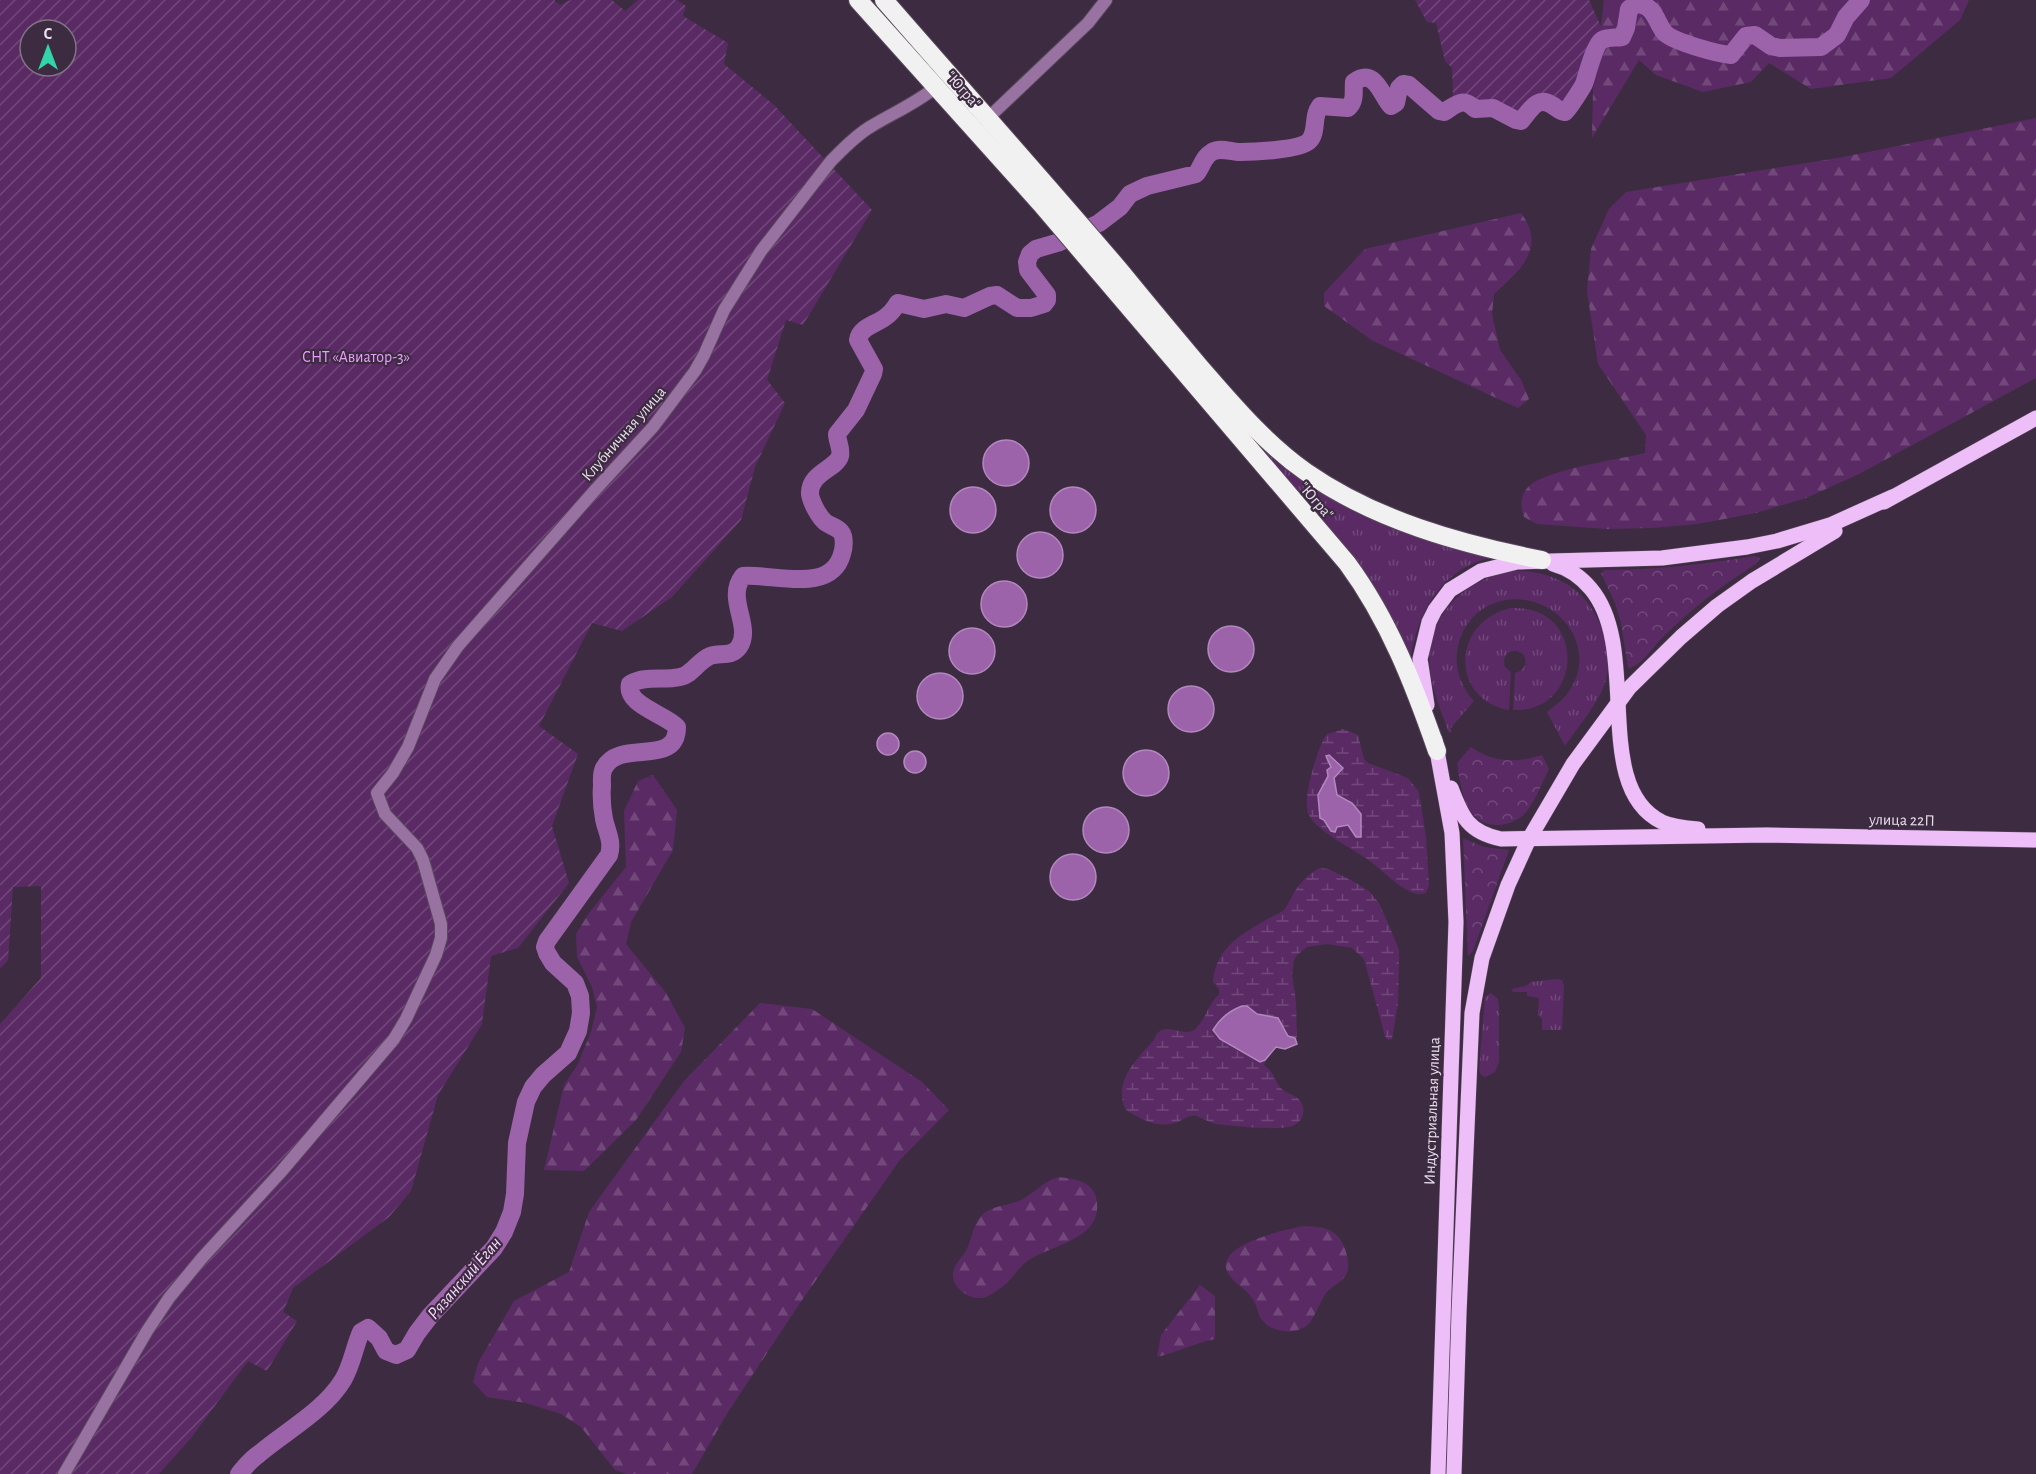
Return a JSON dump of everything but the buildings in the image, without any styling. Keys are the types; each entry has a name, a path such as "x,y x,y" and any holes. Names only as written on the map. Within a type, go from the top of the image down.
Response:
{"highway":[{"name":"\"Югра\"","path":"858,0 936,87 1047,199"},
{"name":"\"Югра\"","path":"884,0 987,119 1047,199"},
{"path":"1047,199 1099,260"},
{"name":"\"Югра\"","path":"1099,260 1272,446 1308,473 1351,498 1402,521 1465,542 1542,560"},
{"name":"\"Югра\"","path":"1099,260 1357,577 1391,636 1415,691 1437,751"}],"main road":[{"path":"1454,1474 1466,1130 1473,1003 1488,939 1508,885 1529,839 1573,764 1619,699 1660,656 1717,606 1752,581 1892,497 2036,418"},
{"path":"1437,751 1420,669 1422,648 1429,622 1442,600 1460,583 1481,571 1504,564 1542,560 1662,558 1777,542 1830,525 1892,497"},
{"name":"улица 22П","path":"1542,560 1575,574 1602,605 1615,645 1622,750 1626,776 1631,789 1647,811 1659,820 1676,826 1767,835"},
{"name":"улица 22П","path":"1437,751 1467,822 1481,833 1501,839 1767,835 2036,840"},
{"name":"Индустриальная улица","path":"1437,751 1453,847 1456,922 1437,1474"}],"street":[{"path":"987,119 1088,24 1106,0"},
{"name":"Клубничная улица","path":"64,1474 147,1331 169,1298 202,1258 280,1173 394,1039 436,955 441,938 441,924 429,875 417,848 385,814 377,793 393,773 408,747 435,679 458,646 653,427 704,355 724,310 761,251 815,180 844,148 869,127 920,100 936,87"}],"green space":[{"name":"СНТ «Авиатор-3»","path":"0,0 554,0 560,5 570,0 612,0 625,11 638,0 677,0 686,6 683,16 728,43 724,64 774,105 872,210 803,325 786,320 767,380 785,403 755,467 741,520 672,597 622,631 592,623 539,726 578,754 552,826 569,883 518,948 491,956 482,1024 438,1095 411,1191 389,1217 293,1288 283,1312 297,1321 267,1371 248,1361 191,1438 159,1474 0,1474 0,1024 41,978 41,886 13,887 8,960 0,969"},
{"path":"1415,0 1589,0 1603,31 1590,50 1565,105 1539,99 1519,114 1499,104 1480,103 1476,98 1453,97 1452,68 1445,61 1436,23 1427,22"},
{"path":"1604,0 1969,0 1960,20 1891,78 1811,89 1769,63 1751,82 1703,92 1656,75 1639,60 1592,138 1593,90"},
{"path":"2036,118 2036,378 1859,474 1806,498 1756,513 1698,524 1607,529 1537,524 1524,517 1522,497 1526,489 1538,480 1567,470 1645,453 1646,435 1598,364 1587,291 1591,249 1609,209 1626,192 1838,158"},
{"path":"1521,213 1528,226 1531,248 1521,267 1494,294 1492,314 1500,350 1521,380 1529,399 1518,408 1373,341 1324,306 1324,293 1365,249"},
{"path":"1102,260 1271,454 1496,557 1462,569 1437,591 1420,621 1411,655 1409,656 1401,635 1381,600"},
{"path":"1755,556 1760,558 1756,564 1693,609 1641,661 1628,668 1621,623 1615,603 1601,573 1605,570 1680,566"},
{"path":"1516,571 1534,572 1564,582 1587,602 1602,630 1608,660 1605,683 1592,707 1565,746 1547,712 1567,694 1577,674 1579,654 1574,635 1562,619 1547,607 1528,600 1507,600 1486,607 1469,622 1459,642 1457,666 1464,688 1474,701 1450,729 1452,732 1449,733 1433,687 1430,651 1441,617 1465,591 1497,575"},
{"path":"1511,608 1536,612 1554,623 1564,640 1568,659 1564,679 1553,695 1536,707 1513,710 1515,673 1523,668 1525,662 1522,653 1518,651 1507,653 1504,659 1505,667 1511,672 1509,710 1489,703 1476,691 1468,676 1465,660 1469,643 1477,628 1492,616"},
{"path":"1343,729 1358,735 1364,759 1368,763 1408,778 1419,792 1426,837 1429,885 1426,893 1415,894 1402,887 1371,862 1320,828 1309,815 1308,788 1321,745 1327,734","holes":["1329,755 1343,768 1334,779 1337,795 1352,803 1361,814 1361,837 1356,837 1348,825 1337,827 1326,824 1319,810 1318,798 1332,767 1326,757"]},
{"path":"1471,747 1488,756 1505,760 1542,755 1549,769 1525,814 1511,822 1499,825 1487,824 1471,812 1463,794 1457,763"},
{"path":"653,775 677,810 673,850 631,922 626,944 666,993 685,1028 681,1052 636,1120 584,1171 544,1170 564,1085 578,1064 591,1032 597,1007 592,987 577,957 576,934 589,913 626,867 624,811 638,781"},
{"path":"1463,838 1484,847 1509,850 1473,951 1468,956"},
{"path":"1320,868 1328,869 1369,891 1379,903 1391,930 1399,950 1398,1003 1392,1039 1388,1040 1385,1036 1364,959 1352,948 1327,944 1307,947 1294,960 1292,975 1296,1001 1297,1040 1288,1036 1277,1018 1257,1014 1247,1006 1225,1015 1215,1025 1220,1039 1250,1057 1265,1060 1268,1056 1264,1065 1280,1087 1298,1098 1302,1104 1303,1114 1298,1123 1277,1128 1255,1128 1217,1124 1193,1116 1171,1124 1157,1124 1126,1110 1122,1100 1124,1081 1139,1056 1164,1029 1188,1032 1196,1028 1219,995 1219,989 1213,982 1218,961 1223,952 1245,933 1284,910 1303,880"},
{"path":"1562,980 1564,986 1562,1030 1542,1030 1542,1019 1538,1015 1539,998 1527,996 1527,992 1513,992 1511,989 1526,986 1531,982"},
{"path":"1491,993 1498,999 1499,1007 1499,1062 1495,1072 1485,1077 1479,1070 1485,997"},
{"path":"760,1003 812,1009 922,1082 949,1110 899,1161 800,1303 728,1412 692,1474 627,1474 615,1470 581,1427 561,1414 526,1403 487,1397 473,1382 478,1363 514,1301 569,1272 589,1212 684,1081"},
{"path":"1059,1177 1082,1182 1091,1187 1094,1192 1097,1211 1093,1223 1085,1232 1026,1262 1005,1285 984,1298 976,1298 958,1288 953,1279 953,1271 966,1251 975,1227 983,1214 1021,1200 1048,1181"},
{"path":"1304,1226 1331,1231 1340,1238 1346,1252 1348,1269 1346,1275 1326,1293 1313,1318 1306,1326 1294,1331 1279,1330 1267,1325 1261,1319 1251,1297 1228,1273 1226,1263 1231,1254 1254,1240"},
{"path":"1200,1285 1215,1296 1215,1339 1157,1357 1161,1335"}],"shaded area":[{"path":"1006,440 1022,447 1029,463 1022,479 1006,486 990,479 983,463 990,447"},
{"path":"973,487 989,494 996,510 989,526 973,533 957,526 950,510 957,494"},
{"path":"1073,487 1089,494 1096,510 1089,526 1073,533 1057,526 1050,510 1057,494"},
{"path":"1040,532 1056,539 1063,555 1056,571 1040,578 1024,571 1017,555 1024,539"},
{"path":"1004,581 1020,588 1027,604 1020,620 1004,627 988,620 981,604 988,588"},
{"path":"1231,626 1247,633 1254,649 1247,665 1231,672 1215,665 1208,649 1215,633"},
{"path":"972,628 988,635 995,651 988,667 972,674 956,667 949,651 956,635"},
{"path":"940,673 956,680 963,696 956,712 940,719 924,712 917,696 924,680"},
{"path":"1191,686 1207,693 1214,709 1207,725 1191,732 1175,725 1168,709 1175,693"},
{"path":"884,733 892,733 899,740 899,748 892,755 884,755 877,748 877,740"},
{"path":"1146,750 1162,757 1169,773 1162,789 1146,796 1130,789 1123,773 1130,757"},
{"path":"911,751 919,751 926,758 926,766 919,773 911,773 904,766 904,758"},
{"path":"1329,755 1343,768 1334,778 1337,795 1352,803 1361,814 1361,837 1356,837 1348,825 1337,827 1335,832 1331,831 1320,818 1318,795 1328,776 1327,770 1331,767 1326,756"},
{"path":"1106,807 1122,814 1129,830 1122,846 1106,853 1090,846 1083,830 1090,814"},
{"path":"1073,854 1089,861 1096,877 1089,893 1073,900 1057,893 1050,877 1057,861"},
{"path":"1242,1006 1247,1006 1257,1014 1278,1018 1288,1036 1295,1038 1297,1044 1285,1049 1276,1047 1265,1060 1260,1062 1220,1039 1213,1030 1225,1015"}],"waterway":[{"name":"Рязанский Ёган","path":"239,1474 253,1458 315,1411 335,1391 346,1374 361,1332 368,1328 379,1338 386,1351 396,1355 407,1350 430,1316 494,1248 504,1232 512,1212 517,1143 526,1102 533,1087 543,1075 568,1053 578,1031 581,1013 580,996 575,983 553,963 545,947 609,855 610,841 602,803 603,770 612,759 622,755 658,750 668,746 675,739 677,727 634,698 630,691 630,684 648,679 684,676 710,656 729,654 736,650 742,639 743,630 737,594 738,585 743,576 813,578 826,574 836,567 843,552 842,534 823,520 810,494 811,487 818,476 838,461 840,451 837,434 856,410 873,374 874,369 858,340 862,331 884,318 898,303 924,309 946,304 964,308 997,295 1017,308 1031,308 1044,304 1047,295 1028,270 1027,262 1030,254 1036,249 1060,242 1099,223 1120,207 1130,194 1147,186 1196,174 1209,154 1215,151 1265,151 1304,144 1312,137 1316,114 1320,106 1348,108 1353,99 1354,82 1361,78 1367,78 1377,84 1391,106 1396,103 1399,88 1403,84 1409,85 1439,111 1444,112 1456,104 1467,103 1475,109 1493,108 1521,121 1534,106 1542,102 1547,102 1563,112 1567,110 1584,84 1599,43 1607,38 1622,37 1629,9 1635,5 1640,4 1650,9 1665,33 1677,40 1731,55 1746,36 1755,35 1771,46 1780,48 1821,47 1837,35 1846,17 1861,0"}]}
